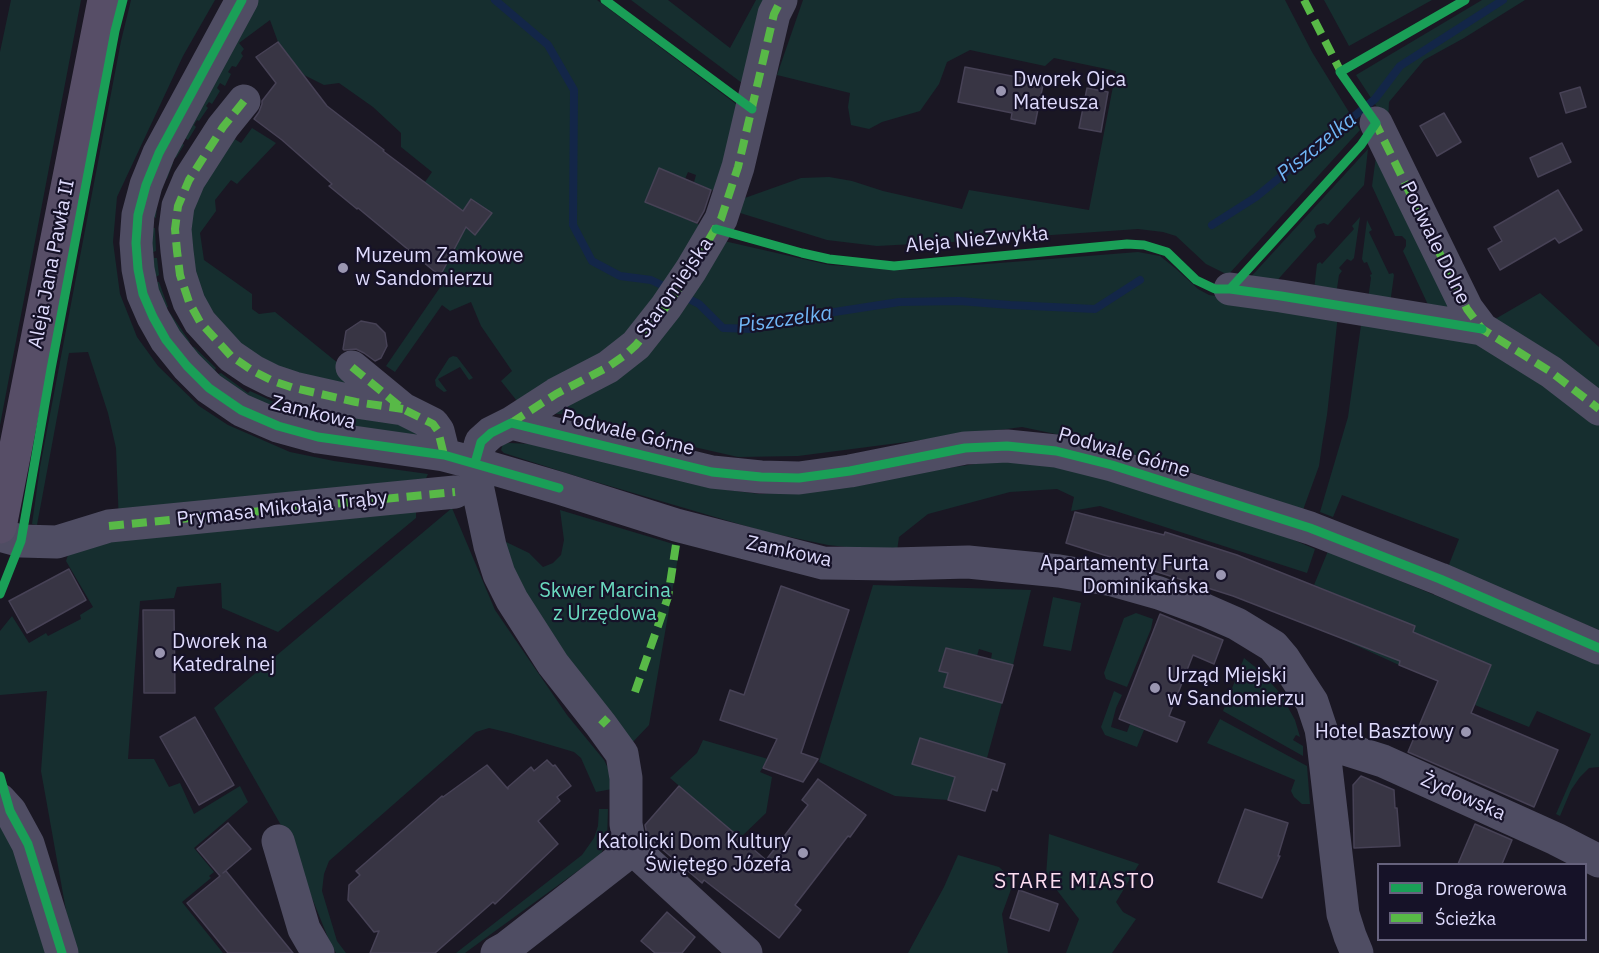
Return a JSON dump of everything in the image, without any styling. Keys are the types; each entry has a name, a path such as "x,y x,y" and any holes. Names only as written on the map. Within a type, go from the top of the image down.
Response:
{"main road":[{"name":"Aleja Jana Pawła II","path":"0,527 104,0"}],"street":[{"name":"Zamkowa","path":"242,0 159,153 146,185 138,215 136,243 143,294 166,340 209,388 241,410 278,426 318,437 444,455 675,525 822,563 968,562 1059,571 1102,578 1159,593 1237,624 1273,646 1312,702 1323,742 1343,914 1357,953"},
{"name":"Staromiejska","path":"475,463 481,442 491,433 556,394 608,368 626,355 666,307 691,270 721,219 738,167 774,14 781,0"},
{"path":"244,101 223,127 189,180 178,206 175,228 177,251 180,275 189,302 200,322 231,356 273,381 356,402 403,409"},
{"name":"Podwale Dolne","path":"1376,123 1467,309 1482,330 1551,372 1599,409"},
{"path":"1230,289 1482,330"},
{"path":"352,368 403,409 433,424 438,431 444,455"},
{"name":"Podwale Górne","path":"511,423 712,472 761,477 799,478 850,471 965,448 1007,446 1056,451 1112,465 1310,528 1440,579 1599,648"},
{"path":"475,463 477,485 490,546 499,574 512,600 553,664 622,754 626,778 626,824 633,849 746,953"},
{"name":"Prymasa Mikołaja Trąby","path":"0,536 21,541 57,542 110,526 455,492"},
{"name":"Żydowska","path":"1323,742 1383,761 1556,839 1599,861"},
{"path":"0,800 10,811 28,844 62,953"},
{"path":"278,841 304,929 318,953"},
{"path":"498,953 633,849"}],"green space":[{"path":"11,0 81,0 0,425 0,52"},
{"path":"131,0 215,0 183,56 117,197 113,242 120,294 137,337 158,366 199,406 228,425 290,452 334,461 428,474 424,483 119,524 116,448 108,413 88,352 69,353 37,525 32,524 40,467 121,41"},
{"path":"256,0 597,0 740,107 714,191 694,182 696,175 688,172 685,179 659,169 646,202 700,225 653,303 624,337 599,358 517,401 501,381 512,371 481,326 471,302 450,311 442,305 395,372 386,366 441,286 440,274 466,227 475,234 492,213 471,200 463,211 425,182 432,172 401,147 401,133 373,107 339,83 324,85 304,75 278,42 270,20 239,43 244,49 241,53 243,56 236,67 232,66 228,72 231,74 225,86 220,83 217,88 220,91 212,104 209,102 206,106 208,108 199,121 197,120 194,125 196,127 188,140 185,138 182,143 184,145 176,158 171,161 173,163 167,179 164,177 159,197 155,202 157,203 156,218 153,217 152,228 155,228 156,251 153,252 154,258 157,258 159,275 156,277 157,282 159,282 168,307 166,308 168,314 170,313 192,347 216,368 218,374 221,373 248,393 250,391 283,406 313,412 313,417 317,413 338,417 352,408 381,412 407,420 418,426 424,434 417,439 294,417 251,399 209,369 186,347 161,304 152,270 150,247 153,206 159,186 174,151"},
{"path":"631,0 668,0 730,48 756,0 767,0 746,86"},
{"path":"803,0 1285,0 1312,52 1360,130 1228,275 1206,264 1176,236 1138,229 877,246 827,240 737,212 742,199 801,178 829,177 962,209 969,190 1089,210 1116,71 1054,58 1045,66 970,50 947,62 939,84 920,111 882,122 869,129 851,125 848,107 850,93 777,75"},
{"path":"1324,0 1432,0 1349,46"},
{"path":"1482,0 1525,0 1424,60 1389,102 1388,124 1356,75"},
{"path":"252,128 276,143 237,184 231,180 215,200 216,211 200,233 204,260 252,294 252,309 259,314 275,312 376,397 288,381 211,325 183,230 228,135 241,143"},
{"path":"1368,149 1364,185 1328,225 1324,223 1317,225 1314,230 1316,237 1273,285 1247,281"},
{"path":"1377,149 1457,314 1430,309 1403,251 1406,240 1402,236 1395,236 1372,186"},
{"path":"1360,217 1354,258 1351,261 1347,259 1339,268 1342,271 1339,275 1336,295 1314,290 1317,264 1320,262 1322,264 1354,229 1352,226"},
{"path":"1367,220 1372,230 1369,232 1389,274 1394,275 1390,304 1368,299 1370,275 1372,274 1367,262 1364,263 1362,259"},
{"path":"724,241 829,265 911,270 1138,252 1160,256 1198,289 1209,295 1338,315 1319,466 1303,510 1163,463 1070,437 1022,427 798,456 738,457 591,418 550,413"},
{"path":"1540,293 1599,347 1599,400 1490,322"},
{"path":"1362,318 1478,341 1599,425 1599,630 1448,567 1459,539 1342,495 1333,517 1320,512 1348,417"},
{"path":"457,357 473,378 469,380 460,367 438,379 447,391 444,392 436,386 435,380 449,358"},
{"path":"503,444 532,444 728,490 760,494 788,492 995,461 1043,465 1082,472 1261,526 1315,549 1307,573 1100,506 1071,511 1074,497 1057,489 1010,492 928,514 899,537 897,551 828,545 766,532 504,453 501,450"},
{"path":"416,503 416,518 278,632 222,608 221,583 177,587 174,598 140,601 128,759 154,759 169,787 180,783 194,814 240,786 248,802 194,848 214,872 209,876 211,878 182,902 223,953 76,953 72,944 41,771 47,691 0,695 0,631 12,616 29,643 46,633 48,636 81,619 80,615 93,607 66,561 71,545"},
{"path":"452,508 495,610 567,715 604,760 609,770 612,789 596,792 581,758 574,752 489,728 476,732 329,861 324,874 322,891 337,941 346,953 336,953 286,834 214,708"},
{"name":"Skwer Marcina z Urzędowa","path":"560,510 680,546 649,725 630,745 527,604 502,540 529,553 543,567 553,563 561,555 564,540"},
{"path":"1328,551 1599,663 1599,767 1589,768 1580,777 1571,790 1560,816 1556,814 1591,734 1537,711 1529,727 1475,705 1491,665 1413,632 1399,665 1342,639 1357,603 1314,585"},
{"path":"873,585 1031,590 1013,665 991,659 992,653 979,649 977,656 946,648 939,670 948,673 944,687 1002,703 987,758 920,739 912,764 955,777 948,800 895,796 819,762"},
{"path":"1053,597 1081,603 1071,651 1043,646"},
{"path":"1136,613 1153,619 1127,687 1106,679 1104,673 1124,618"},
{"path":"1244,658 1259,670 1280,693 1295,720 1300,737 1296,735 1293,740 1303,746 1303,756 1223,711"},
{"path":"1114,691 1122,695 1111,727 1127,732 1130,724 1144,730 1137,747 1105,735 1101,727"},
{"path":"1220,719 1307,766 1310,804 1302,804 1294,797 1291,791 1295,780 1207,743"},
{"path":"703,740 768,759 760,772 772,777 766,813 740,838 670,778 697,753"},
{"path":"599,809 608,809 607,840 601,854 465,953 456,953 582,855 594,838 598,826"},
{"path":"0,820 13,840 53,953 0,953"},
{"path":"1049,834 1139,864 1116,902 1123,912 1136,919 1112,953 1066,953 1079,919 1046,876"},
{"path":"958,855 999,867 1014,881 1002,914 1008,953 908,953 944,887"}],"building":[{"path":"278,42 327,106 383,151 463,211 471,199 492,213 475,235 466,227 440,276 329,186 332,184 254,119 262,101 276,83 256,57"},
{"name":"Dworek Ojca Mateusza","path":"965,67 1044,80 1035,124 1011,119 1012,113 958,102"},
{"path":"1580,87 1586,107 1566,113 1560,93"},
{"path":"1087,88 1108,92 1101,132 1079,128"},
{"path":"1444,113 1461,142 1437,156 1420,126"},
{"path":"1562,143 1571,162 1538,177 1530,158"},
{"path":"659,168 711,190 697,223 645,202"},
{"path":"1558,190 1582,230 1559,243 1555,238 1500,270 1488,249 1502,241 1494,227"},
{"path":"361,321 376,324 385,333 387,346 381,358 375,361 356,349 343,349 346,331"},
{"path":"1075,512 1164,535 1165,532 1237,555 1415,626 1413,632 1491,665 1471,713 1558,750 1534,807 1408,752 1438,681 1399,665 1400,661 1233,596 1066,543"},
{"path":"69,569 86,600 27,633 9,601"},
{"path":"781,586 849,610 801,753 818,759 803,782 763,768 777,739 720,720 730,690 744,695"},
{"path":"143,610 174,610 175,693 144,693"},
{"name":"Urząd Miejski w Sandomierzu","path":"1160,614 1223,640 1214,664 1193,655 1169,716 1185,722 1177,742 1119,719"},
{"path":"946,648 1013,665 1002,703 944,687 948,673 939,671"},
{"path":"195,717 234,785 199,805 160,737"},
{"path":"920,738 1005,764 997,791 992,789 985,811 948,800 955,777 912,764"},
{"path":"547,760 553,766 555,765 571,786 557,797 560,801 538,821 558,844 495,904 493,902 435,953 370,953 379,931 374,932 348,900 349,885 360,875 356,871 442,796 487,765 508,789 531,767 534,771"},
{"path":"1361,776 1394,790 1400,846 1354,848 1353,785"},
{"path":"818,779 866,815 795,905 801,910 779,938 704,880 702,883 649,838 646,830 645,825 679,786 766,860 808,805 802,800"},
{"path":"1245,809 1288,823 1278,856 1280,856 1262,898 1218,882"},
{"path":"228,823 251,849 223,873 226,871 293,953 228,953 187,903 220,876 197,849"},
{"path":"1475,824 1512,840 1502,863 1458,863"},
{"path":"1019,890 1058,904 1049,931 1010,918"},
{"path":"667,912 695,937 682,953 655,953 641,941"}],"waterway":[{"name":"Piszczelka","path":"495,0 548,45 574,90 573,225 592,261 620,276 651,280 668,288"},
{"name":"Piszczelka","path":"1212,225 1256,197 1375,99 1400,66 1503,0"},
{"name":"Piszczelka","path":"681,295 699,304 723,328 752,329 815,315 899,302 959,301 1095,309 1140,280"}],"marked path":[{"path":"511,423 556,394 608,367 625,355 636,345 666,307 691,270 721,219 738,167 774,14 781,0"},
{"path":"1304,0 1343,76"},
{"path":"244,101 223,127 189,180 178,206 175,229 177,251 180,275 189,302 200,322 231,356 253,371 294,388 356,402 403,409"},
{"path":"1374,120 1467,309 1482,329 1551,372 1599,409"},
{"path":"352,367 403,409 433,424 438,431 444,455"},
{"path":"109,526 455,492"},
{"path":"635,692 668,597 677,538"},
{"path":"601,725 608,718"}],"cycle path":[{"path":"0,594 21,541 51,369 115,31 123,0"},
{"path":"242,0 159,153 146,185 138,215 136,243 143,294 166,340 209,388 241,410 278,426 318,437 444,455 559,488"},
{"path":"605,0 752,109"},
{"path":"1230,289 1361,145 1376,123 1340,72 1465,0"},
{"name":"Aleja NieZwykła","path":"716,229 829,259 894,266 1127,244 1144,245 1167,252 1196,280 1215,289 1281,296 1482,329"},
{"path":"475,463 481,442 491,433 511,423 712,472 761,477 799,478 850,471 965,448 1007,446 1056,451 1112,465 1310,528 1440,579 1599,648"},
{"path":"0,776 10,811 28,844 62,953"}],"place":[{"name":"Dworek Ojca Mateusza","path":"1001,91"},
{"name":"Muzeum Zamkowe w Sandomierzu","path":"343,268"},
{"name":"Apartamenty Furta Dominikańska","path":"1221,575"},
{"name":"Dworek na Katedralnej","path":"160,653"},
{"name":"Urząd Miejski w Sandomierzu","path":"1155,688"},
{"name":"Hotel Basztowy","path":"1466,732"},
{"name":"Katolicki Dom Kultury Świętego Józefa","path":"803,853"}],"district":[{"name":"STARE MIASTO","path":"1075,882"}]}
